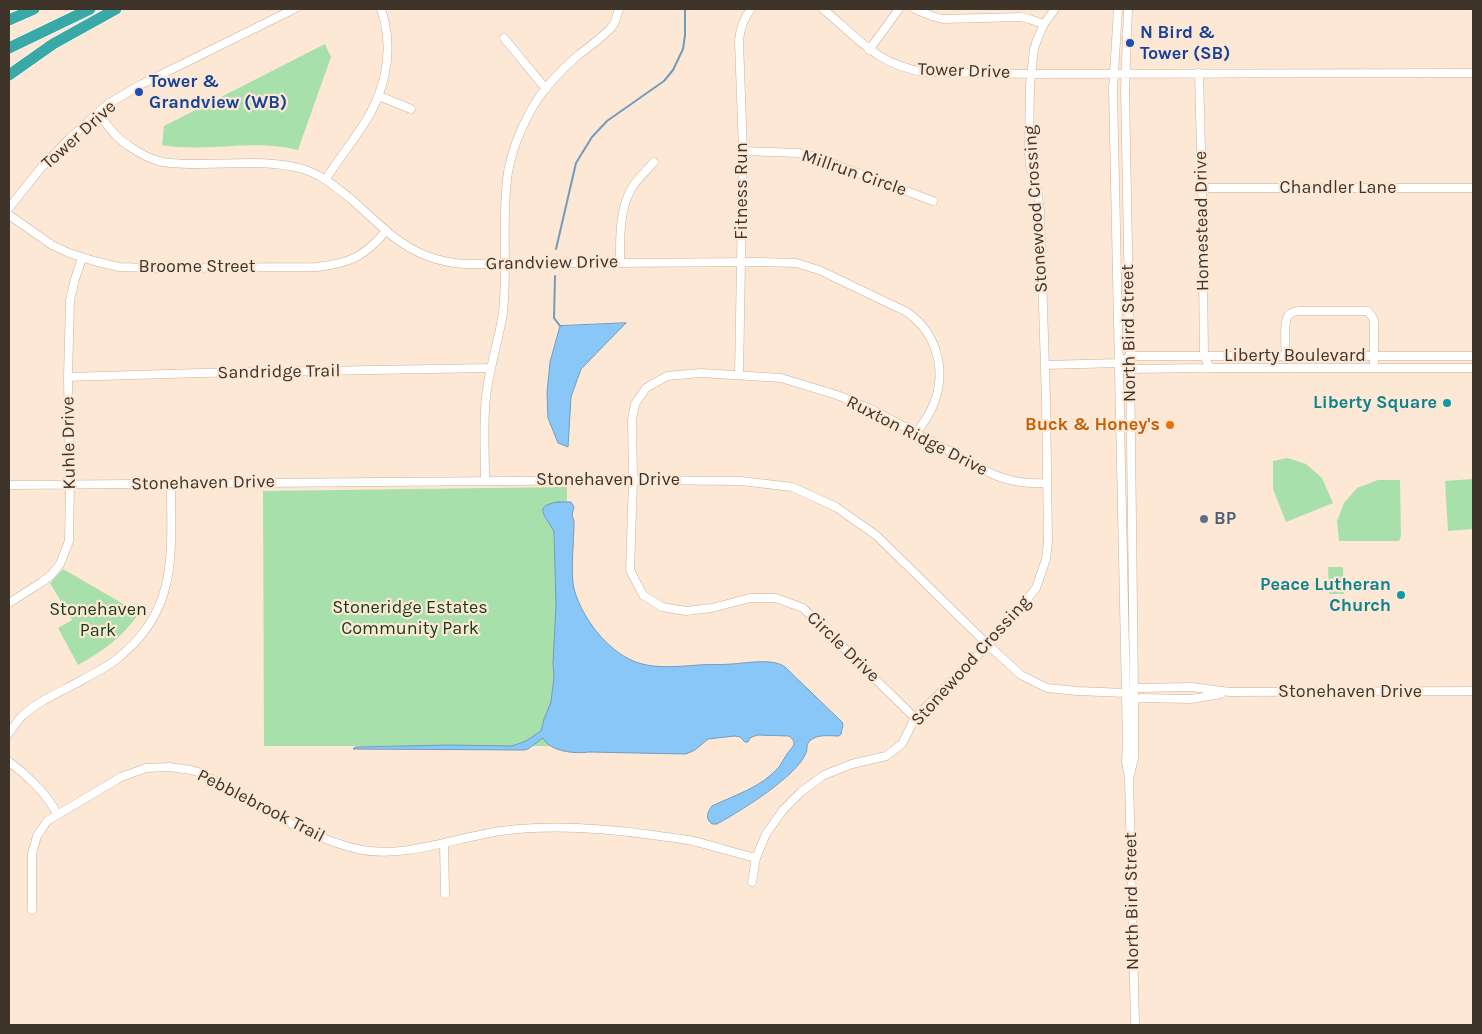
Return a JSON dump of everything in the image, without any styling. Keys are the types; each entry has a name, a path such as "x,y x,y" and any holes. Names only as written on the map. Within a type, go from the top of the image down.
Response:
{"highway":[{"path":"9,20 34,9"},
{"path":"9,48 90,9"},
{"path":"9,75 53,44 116,9"}],"street":[{"name":"Tower Drive","path":"9,208 46,163 70,138 108,104 140,85 294,9"},
{"path":"326,179 371,113 382,88 386,73 388,50 387,32 381,9"},
{"path":"485,480 486,399 490,368 502,314 506,264 506,190 513,152 531,110 546,89 555,78 610,28 615,22 619,9"},
{"name":"Fitness Run","path":"739,375 743,151 739,41 743,21 751,9"},
{"name":"Tower Drive","path":"823,9 878,56 918,71 1031,74 1473,74"},
{"path":"869,50 899,9"},
{"path":"915,9 943,19 1021,18 1044,24"},
{"name":"Stonewood Crossing","path":"752,882 756,858 766,834 783,810 801,792 824,774 852,764 886,756 902,744 916,718 988,645 1036,588 1046,559 1048,542 1048,483 1040,211 1037,188 1030,166 1029,152 1031,74 1034,49 1039,33 1055,9"},
{"name":"North Bird Street","path":"1118,9 1113,89 1119,363 1134,758 1129,777 1135,1025"},
{"name":"North Bird Street","path":"1128,9 1125,74 1130,356 1132,693"},
{"path":"504,38 546,89"},
{"name":"Homestead Drive","path":"1199,73 1204,356 1210,368"},
{"path":"379,96 411,109"},
{"name":"Grandview Drive","path":"98,113 116,136 127,146 161,162 260,162 304,169 326,179 386,231 414,250 428,257 447,262 464,264 796,263 828,273 907,312 918,320 933,341 939,361 939,385 931,410 916,434"},
{"name":"Millrun Circle","path":"743,151 799,153 812,156 933,201"},
{"path":"620,263 620,231 626,202 632,188 654,162"},
{"name":"Chandler Lane","path":"1202,188 1473,188"},
{"name":"Broome Street","path":"9,215 52,245 82,258 131,268 317,267 342,263 358,256 371,248 386,231"},
{"name":"Kuhle Drive","path":"9,603 51,575 60,564 70,538 68,377 70,300 82,258"},
{"path":"1286,368 1287,317 1290,313 1299,311 1368,311 1374,322 1374,368"},
{"path":"1045,365 1119,363 1130,356"},
{"name":"Liberty Boulevard","path":"1130,356 1473,356"},
{"name":"Liberty Boulevard","path":"1119,363 1130,369 1473,368"},
{"name":"Sandridge Trail","path":"68,377 490,368"},
{"name":"Ruxton Ridge Drive","path":"633,480 632,420 636,404 646,388 667,376 701,372 781,378 837,395 873,410 992,474 1009,481 1025,484 1048,483"},
{"name":"Stonehaven Drive","path":"9,486 633,480 741,481 792,487 836,507 877,536 1021,675 1047,688 1132,693 1192,687 1230,692 1472,692"},
{"name":"Circle Drive","path":"633,480 630,570 643,595 662,607 686,611 712,608 750,598 776,598 803,608 916,718"},
{"path":"9,734 20,719 33,708 117,660 143,634 161,603 168,579 171,561 171,483"},
{"name":"Stonehaven Drive","path":"1132,693 1141,698 1191,698 1230,692"},
{"path":"9,762 45,794 57,814"},
{"name":"Pebblebrook Trail","path":"32,910 32,854 37,836 47,821 121,777 146,768 169,767 198,772 328,841 364,850 394,851 444,844 500,831 548,827 591,828 692,841 756,858"},
{"path":"444,844 445,894"}],"green space":[{"path":"325,44 331,57 298,150 264,145 179,147 162,145 164,126"},
{"path":"1288,458 1306,464 1322,478 1333,503 1286,522 1273,489 1273,461"},
{"path":"1473,479 1473,529 1448,531 1445,481"},
{"path":"1378,480 1400,480 1401,536 1399,541 1339,541 1337,521 1344,503 1357,488"},
{"name":"Stoneridge Estates Community Park","path":"567,487 567,674 698,746 264,746 263,491"},
{"path":"1328,567 1343,567 1344,594 1329,594"},
{"name":"Stonehaven Park","path":"63,569 139,613 133,622 112,643 78,665 58,628 72,620 50,583"}],"water":[{"path":"626,323 581,369 571,397 568,447 558,443 548,418 547,393 550,362 560,326"},
{"path":"558,502 571,502 574,507 572,515 574,521 572,575 574,589 585,614 596,631 608,644 630,660 654,666 760,662 780,664 842,722 841,734 839,736 821,736 810,741 805,755 786,778 717,824 712,824 708,818 708,813 712,806 748,790 772,774 794,745 789,736 757,735 750,738 748,742 735,736 708,739 695,750 686,754 577,753 557,749 546,743 543,738 524,750 353,749 355,747 450,745 512,746 526,741 541,731 551,702 554,677 556,605 554,532 543,510 545,506"}],"waterway":[{"path":"556,249 576,163 592,137 607,121 664,81 673,70 683,49 685,9"},
{"path":"555,276 554,318 560,326"}],"place":[{"name":"N Bird & Tower (SB)","path":"1130,43"},
{"name":"Tower & Grandview (WB)","path":"139,92"},
{"name":"Liberty Square","path":"1447,403"},
{"name":"Buck & Honey's","path":"1170,425"},
{"name":"BP","path":"1204,519"},
{"name":"Peace Lutheran Church","path":"1401,595"}]}
